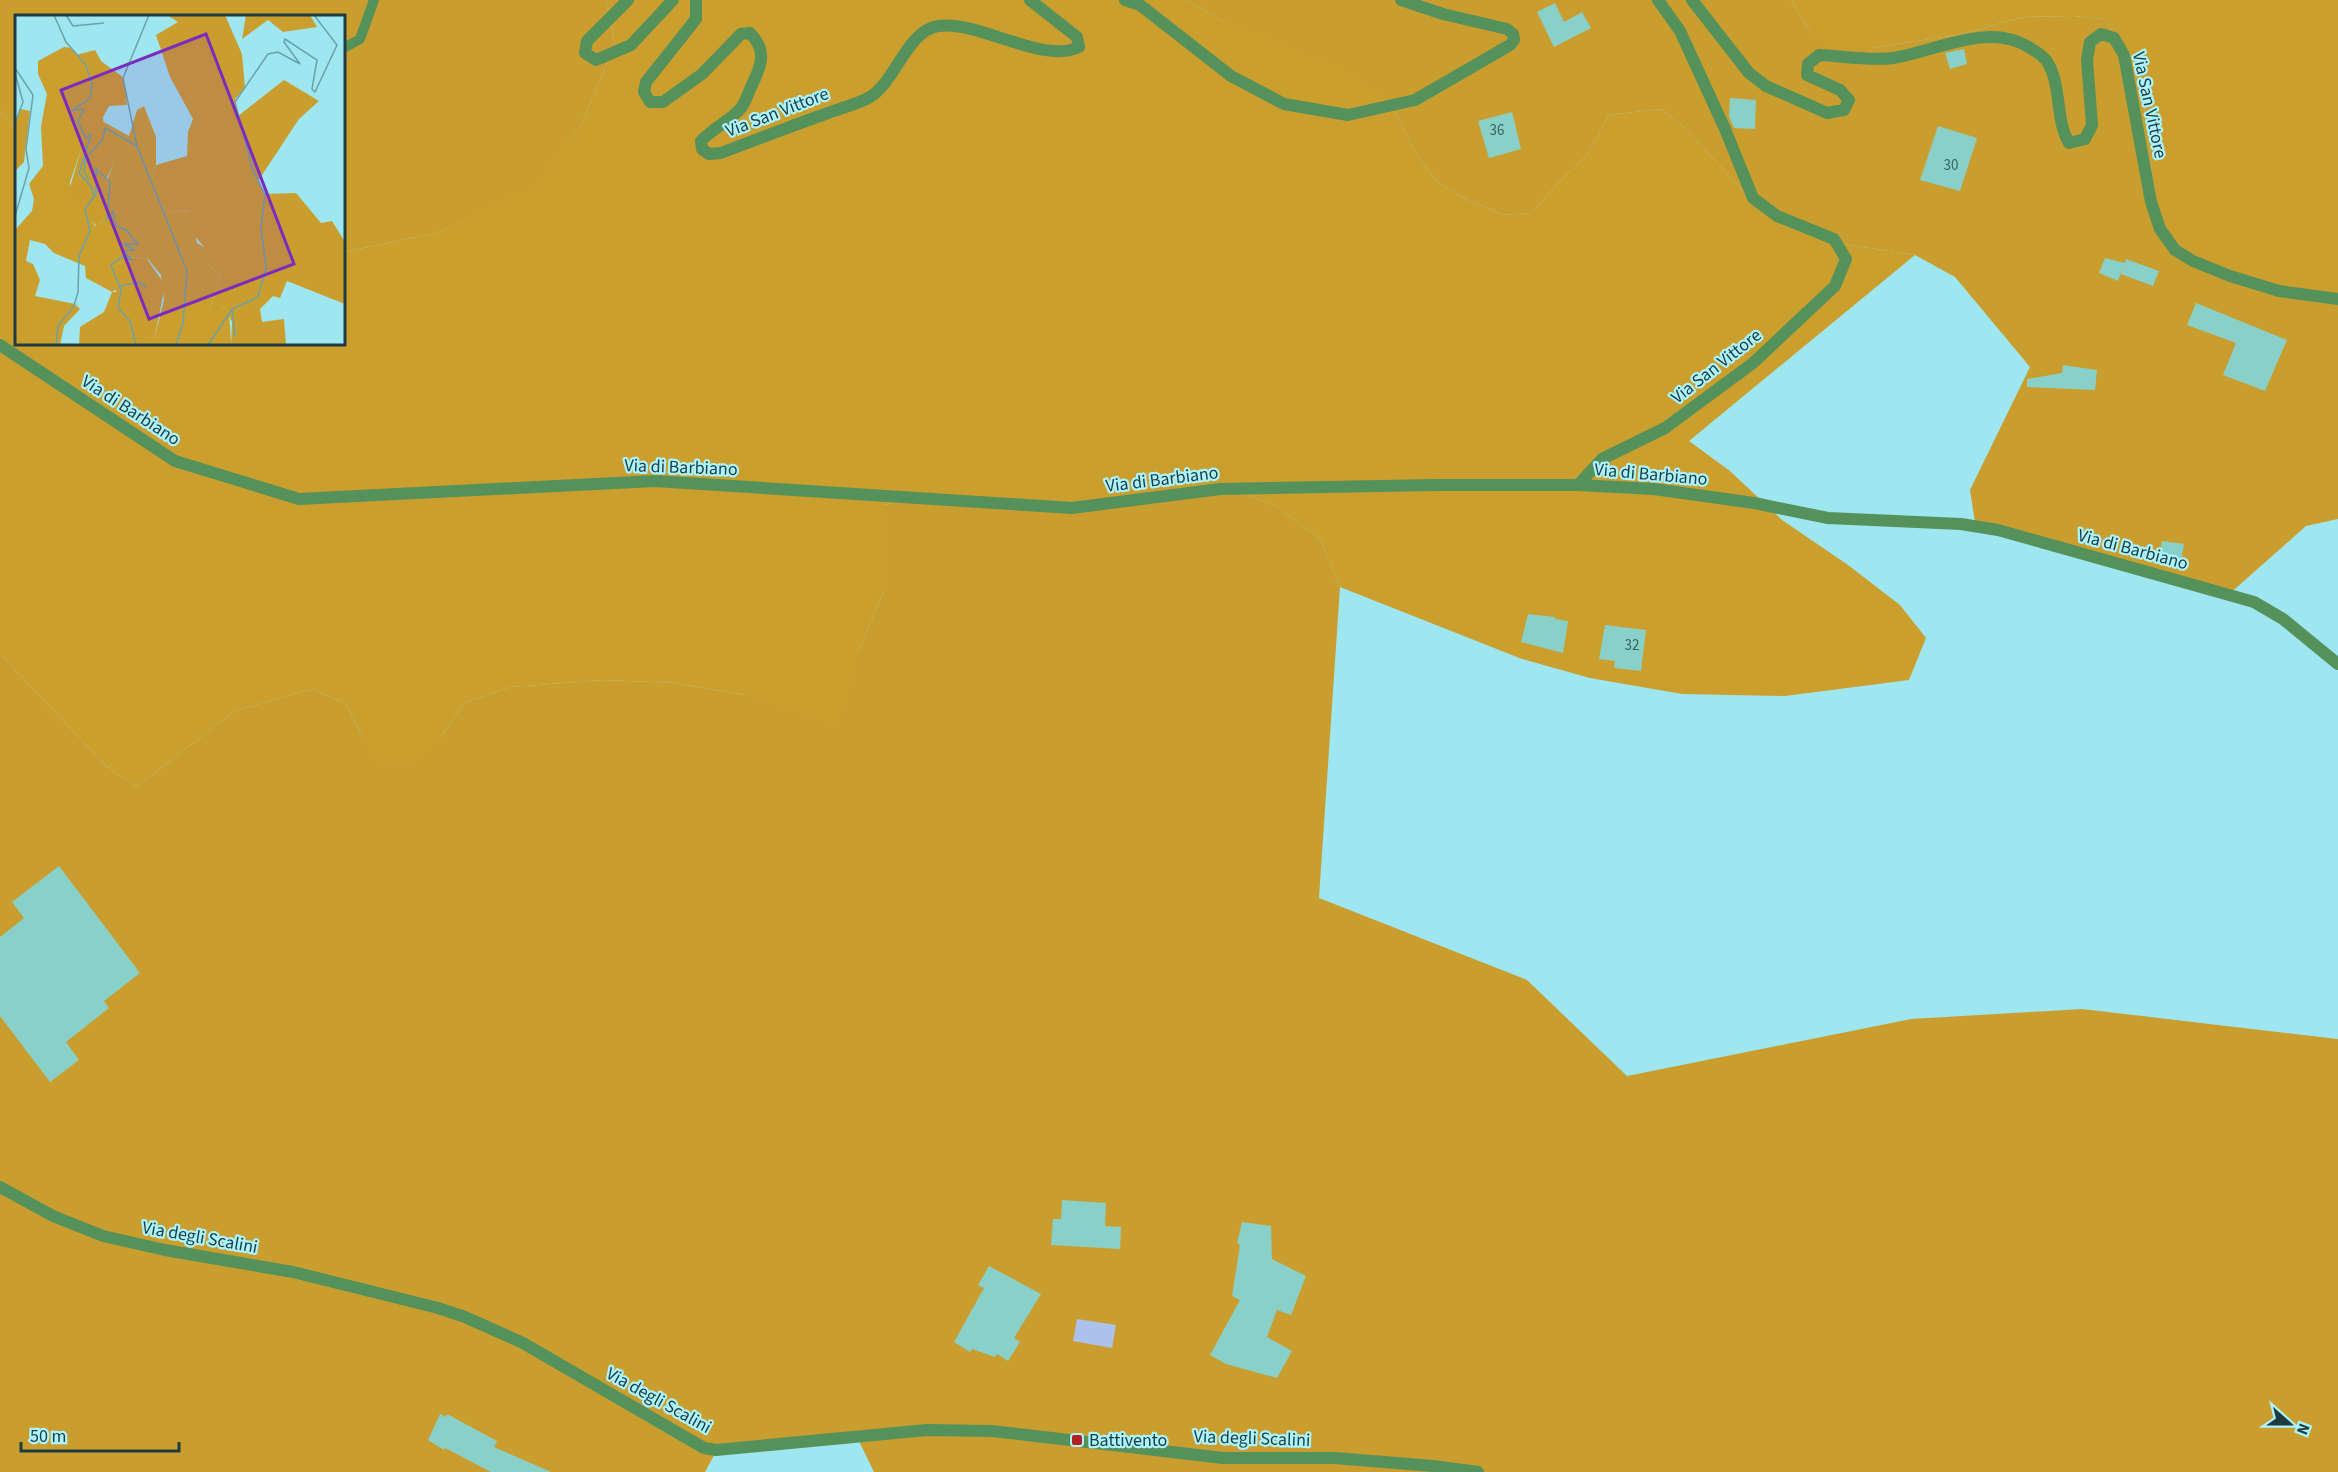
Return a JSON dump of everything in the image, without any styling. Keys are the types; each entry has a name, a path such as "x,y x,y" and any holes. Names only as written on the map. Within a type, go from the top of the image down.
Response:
{"street":[{"path":"628,0 587,41 585,53 596,60 631,45 673,0"},
{"name":"Via San Vittore","path":"696,0 696,20 646,82 644,93 650,102 663,102 702,74 741,34 750,33 758,41 762,51 762,66 740,109 701,141 702,149 709,154 721,153 871,96 897,67 919,34 936,26 955,26 1050,51 1070,51 1079,47 1077,37 1030,0"},
{"path":"1125,0 1140,5 1231,76 1284,104 1348,115 1415,100 1510,45 1514,40 1513,34 1507,29 1443,14 1401,0"},
{"name":"Via San Vittore","path":"1578,485 1602,459 1665,428 1753,363 1835,286 1846,259 1834,239 1777,216 1753,198 1725,129 1680,31 1658,0"},
{"name":"Via San Vittore","path":"1692,0 1749,74 1766,86 1827,113 1844,110 1849,100 1840,90 1807,75 1808,64 1819,55 1891,58 1989,35 2016,39 2047,61 2054,78 2063,132 2069,143 2085,139 2092,125 2087,60 2090,42 2101,34 2114,38 2124,55 2151,202 2160,229 2175,250 2193,261 2230,276 2279,291 2338,299"},
{"name":"Via di Barbiano","path":"0,345 175,461 299,499 655,481 1072,508 1220,489 1578,485 1676,492 1754,503 1828,518 1961,524 1998,530 2254,602 2283,619 2338,664"},
{"name":"Via degli Scalini","path":"0,1187 53,1216 103,1236 165,1250 293,1272 456,1314 523,1343 704,1448 716,1450 927,1430 992,1431 1223,1458 1335,1458 1478,1472"}],"lane":[{"path":"345,47 360,39 374,0"}],"shaded area":[{"path":"0,0 606,0 615,45 581,125 534,189 436,233 345,252 345,15 15,15 15,125 0,111"},
{"path":"606,0 1187,0 1221,20 1355,76 1392,105 1414,150 1437,182 1466,199 1504,215 1532,213 1587,155 1609,115 1661,109 1685,128 1747,195 1843,244 1915,255 1689,441 1730,471 1782,520 1848,565 1900,605 1926,638 1909,680 1785,696 1682,694 1590,678 1522,659 1340,587 1320,538 1275,506 1221,484 1088,500 919,497 884,505 884,591 858,652 837,724 746,695 674,683 604,680 511,687 464,703 440,738 410,766 380,763 363,738 346,704 312,689 235,711 136,787 105,765 0,654 0,111 15,125 15,345 345,345 345,252 436,233 534,188 581,125 615,45"},
{"path":"1187,0 1791,0 1810,32 1871,48 1957,35 2023,17 2073,16 2103,19 2130,53 2144,104 2155,198 2338,303 2338,519 2306,526 2227,596 1976,529 1970,490 2030,367 1955,277 1915,255 1843,244 1747,195 1685,128 1661,109 1609,115 1587,155 1532,213 1504,215 1466,199 1437,182 1414,150 1392,105 1221,20"},
{"path":"1791,0 2338,0 2338,303 2227,273 2192,250 2166,225 2155,198 2144,104 2130,53 2103,19 2073,16 2023,17 1957,35 1871,48 1831,45 1810,32"},
{"path":"1221,484 1275,506 1320,538 1340,587 1319,898 1527,980 1627,1076 1911,1019 2082,1009 2338,1039 2338,1472 874,1472 857,1437 717,1450 705,1472 0,1472 0,654 105,765 136,787 235,711 312,689 346,704 363,738 440,738 464,703 511,687 604,680 674,683 746,695 858,652 884,591 884,505 919,497"}],"water":[{"path":"1077,1319 1116,1325 1112,1348 1073,1341"}],"building":[{"path":"1555,3 1564,22 1582,12 1591,28 1554,47 1537,12"},
{"path":"1964,49 1967,64 1950,69 1945,53"},
{"path":"1730,98 1756,100 1755,129 1734,128 1729,117"},
{"path":"1512,112 1521,149 1489,158 1478,121"},
{"path":"1938,126 1977,138 1960,191 1920,180"},
{"path":"2105,258 2125,263 2126,259 2159,271 2153,286 2121,274 2123,267 2118,281 2099,273"},
{"path":"2196,303 2287,340 2265,391 2223,375 2236,343 2187,325"},
{"path":"2063,365 2097,370 2095,390 2027,387 2027,379 2062,373"},
{"path":"2162,541 2184,544 2181,562 2159,559"},
{"path":"1528,614 1568,621 1563,653 1521,642"},
{"path":"1605,625 1646,630 1641,671 1614,668 1615,661 1599,659"},
{"path":"59,866 140,973 104,1001 109,1008 66,1042 79,1060 50,1082 0,1016 0,937 24,918 12,902"},
{"path":"1062,1200 1106,1203 1105,1226 1121,1227 1120,1249 1051,1245 1053,1219 1061,1219"},
{"path":"1242,1222 1271,1226 1272,1259 1306,1276 1291,1315 1277,1310 1267,1337 1292,1351 1277,1378 1226,1364 1210,1355 1240,1300 1232,1296 1240,1245 1237,1243"},
{"path":"989,1266 1041,1294 1014,1338 1020,1342 1008,1361 997,1354 995,1357 972,1349 970,1352 954,1342 984,1288 978,1285"},
{"path":"440,1414 446,1417 447,1414 497,1441 494,1447 551,1472 491,1472 445,1448 444,1450 428,1440"}],"place":[{"name":"Battivento","path":"1077,1440"}]}
